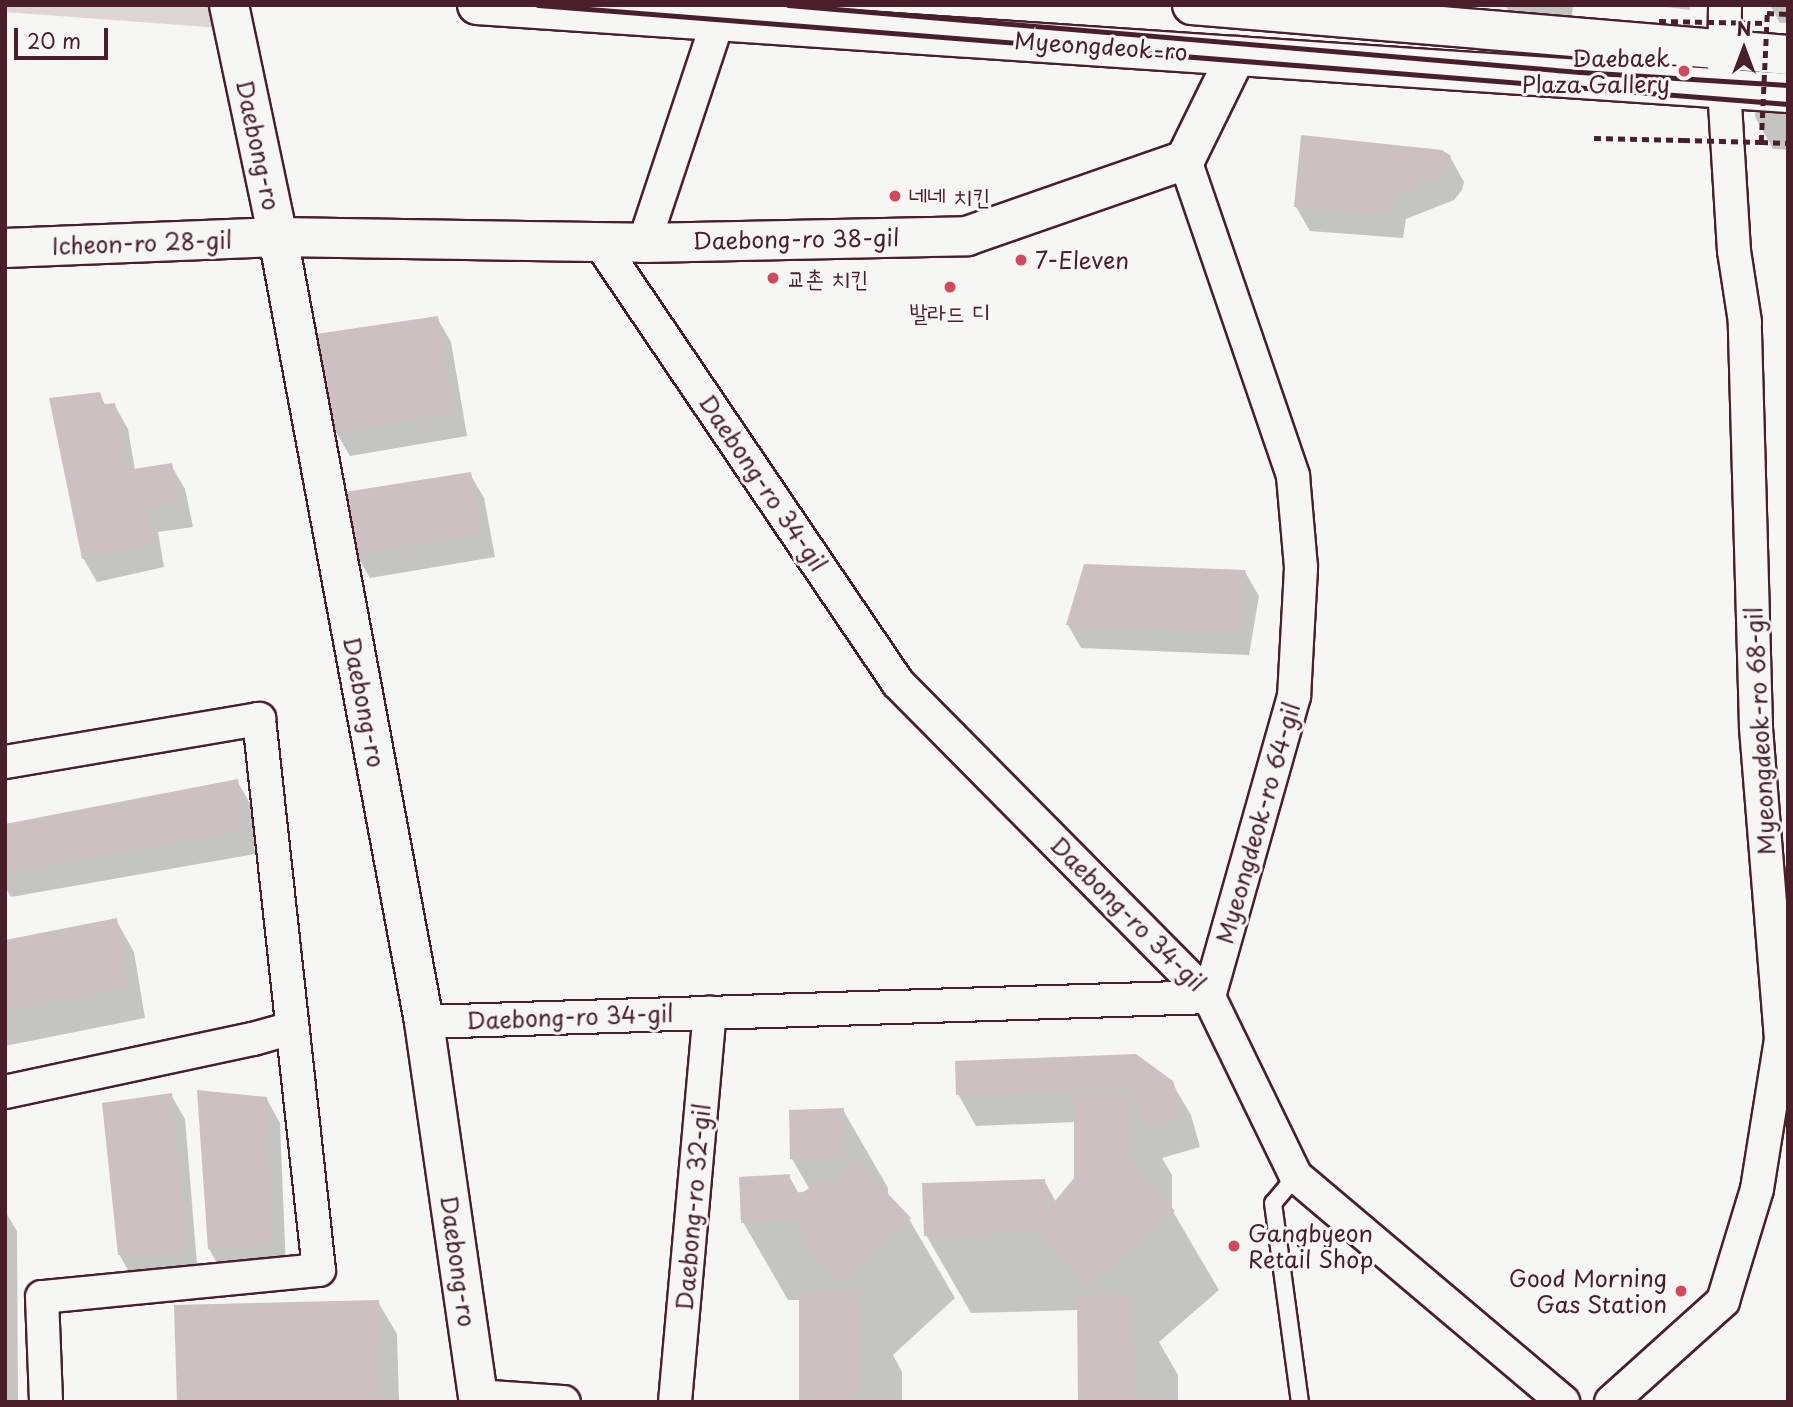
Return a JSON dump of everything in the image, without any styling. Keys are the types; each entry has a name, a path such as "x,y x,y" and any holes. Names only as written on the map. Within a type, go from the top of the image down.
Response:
{"street":[{"name":"Daebong-ro","path":"229,5 278,237 424,1022 478,1399"},
{"name":"Myeongdeok-ro","path":"477,5 744,16 1376,65 1724,69 1788,55"},
{"name":"Myeongdeok-ro","path":"1192,5 1374,12 1724,69 1788,93"},
{"path":"1724,69 1725,5"},
{"path":"1374,12 1376,65"},
{"path":"644,243 744,16"},
{"path":"1185,160 1236,56"},
{"name":"Myeongdeok-ro 68-gil","path":"1611,1402 1723,1301 1758,1189 1781,1039 1756,726 1745,322 1734,251 1724,69"},
{"name":"Daebong-ro 38-gil","path":"278,237 598,240 644,243 967,236 1185,160"},
{"name":"Myeongdeok-ro 64-gil","path":"1185,160 1293,476 1301,568 1294,696 1209,997"},
{"name":"Icheon-ro 28-gil","path":"5,248 278,237"},
{"name":"Daebong-ro 34-gil","path":"598,240 898,683 1209,997"},
{"path":"5,762 259,719 319,1270 42,1297 46,1402"},
{"path":"1209,997 1296,1176 1563,1402"},
{"name":"Daebong-ro 34-gil","path":"424,1022 1209,997"},
{"name":"Daebong-ro 32-gil","path":"675,1402 710,1013"},
{"path":"5,1092 253,1039 292,1028"},
{"path":"478,1399 564,1402"}],"lane":[{"path":"1296,1176 1273,1203 1300,1402"}],"path":[{"path":"1761,142 1767,13 1788,14"},
{"path":"1659,21 1767,23"},
{"path":"1594,138 1788,143"}],"shaded area":[{"path":"5,5 229,5 234,29 5,12"}],"building":[{"path":"1301,135 1442,150 1451,156 1449,165 1440,176 1393,195 1389,214 1294,207"},
{"path":"438,316 454,412 334,433 316,334"},
{"path":"100,392 104,404 115,403 127,470 172,463 180,503 145,508 152,543 82,559 49,398"},
{"path":"471,472 483,533 354,554 345,492"},
{"path":"1084,564 1246,570 1236,631 1066,625"},
{"path":"238,779 242,830 5,872 5,824"},
{"path":"117,918 128,986 5,1011 5,940"},
{"path":"1136,1054 1173,1081 1184,1115 1144,1127 1132,1088 956,1095 955,1061"},
{"path":"197,1090 267,1097 273,1245 208,1249"},
{"path":"172,1093 185,1252 118,1255 102,1103"},
{"path":"1074,1095 1128,1095 1128,1157 1175,1211 1086,1287 1038,1231 924,1236 922,1183 1045,1179 1046,1212 1074,1178"},
{"path":"844,1108 845,1158 790,1159 789,1110"},
{"path":"857,1161 911,1218 841,1284 799,1239 806,1231 795,1219 741,1223 739,1177 790,1174 790,1193 803,1192 824,1178 833,1183"},
{"path":"799,1292 858,1292 858,1402 799,1402"},
{"path":"1077,1295 1133,1295 1135,1402 1078,1402"},
{"path":"379,1300 382,1402 177,1402 174,1305"}],"railway":[{"path":"538,5 1788,104"},
{"path":"788,5 1580,72 1788,85"}],"place":[{"name":"Daebaek Plaza Gallery","path":"1684,71"},
{"name":"네네 치킨","path":"895,196"},
{"name":"7-Eleven","path":"1021,260"},
{"name":"교촌 치킨","path":"773,278"},
{"name":"발라드 디","path":"950,287"},
{"name":"Gangbyeon Retail Shop","path":"1234,1246"},
{"name":"Good Morning Gas Station","path":"1681,1291"}]}
